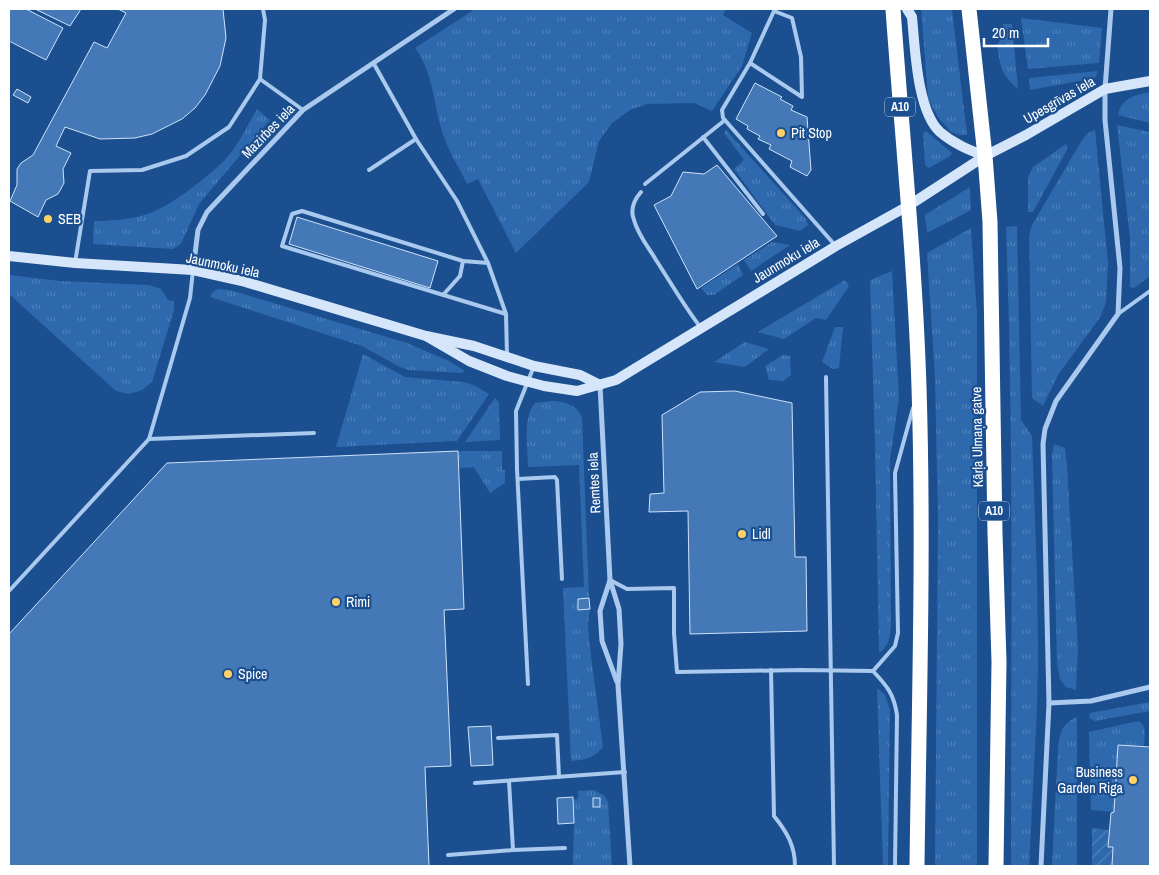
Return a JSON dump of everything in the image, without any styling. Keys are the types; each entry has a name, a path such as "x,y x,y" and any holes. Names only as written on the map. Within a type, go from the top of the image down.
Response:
{"highway":[{"name":"A10","path":"893,9 919,387 921,532 917,866"},
{"name":"Kārļa Ulmaņa gatve","path":"969,9 990,222 999,662 996,866"}],"street":[{"name":"Mazirbes iela","path":"193,270 198,230 207,212 303,110 454,9"},
{"path":"907,9 912,16 919,80 925,109 939,131 963,148 985,156"},
{"path":"1040,866 1049,704 1043,444 1045,429 1056,401 1118,314 1120,268 1106,120 1105,89 1111,9"},
{"name":"Upesgrīvas iela","path":"985,156 1026,135 1105,89 1150,80"},
{"name":"Jaunmoku iela","path":"426,336 469,361 528,382 577,391 616,380 836,246 908,206 985,156"},
{"name":"Jaunmoku iela","path":"9,256 75,263 193,270 242,281 426,336 474,346 534,366 580,375 600,384"},
{"name":"Remtes iela","path":"600,384 610,580 619,609 621,644 618,685 630,866"},
{"name":"Remtes iela","path":"610,580 600,610 602,642 618,685"},
{"path":"1049,704 1091,701 1150,687"}],"lane":[{"path":"75,263 90,171 142,170 186,156 228,127 260,79 265,20 263,9"},
{"path":"750,63 802,97 801,57 792,18 774,11 750,63 722,110 725,120 836,246"},
{"path":"374,64 416,139 457,201 488,263 506,314 507,357"},
{"path":"260,79 303,110"},
{"path":"645,184 725,120"},
{"path":"703,137 763,214"},
{"path":"369,170 416,139"},
{"path":"641,192 635,198 633,206 633,219 640,235 688,311 701,328"},
{"path":"488,263 464,261 302,211 292,214 282,246 506,314"},
{"path":"443,295 460,276 464,261"},
{"path":"9,591 149,439 190,298 193,270"},
{"path":"1118,314 1150,291"},
{"path":"528,684 516,411 534,366"},
{"path":"826,377 834,866"},
{"path":"610,580 628,589 674,588 674,633 677,672 873,670 895,646 898,633 895,473 919,387"},
{"path":"149,439 314,433"},
{"path":"518,479 555,477 557,480 562,579"},
{"path":"771,670 774,816 793,845 795,866"},
{"path":"873,670 889,688 898,715 895,866"},
{"path":"498,738 557,735 559,778"},
{"path":"475,783 625,772"},
{"path":"509,781 513,850"},
{"path":"448,855 565,848"}],"green space":[{"path":"475,9 726,9 723,15 752,33 742,66 712,111 694,103 647,104 630,110 612,123 599,141 589,182 516,253 478,179 467,184 450,151 442,131 430,78 415,48"},
{"path":"921,9 952,9 967,135 951,132 938,117 928,98"},
{"path":"1021,18 1102,28 1099,63 1028,69"},
{"path":"1003,24 1012,24 1018,89 1004,74 1001,65 997,45 1004,33"},
{"path":"1098,71 1095,78 1030,90 1029,78"},
{"path":"1150,92 1150,123 1118,115 1125,101 1134,96"},
{"path":"257,109 270,120 199,204 181,244 173,249 93,244 94,221 126,219 154,212 175,200 207,176 229,155"},
{"path":"1117,125 1150,132 1150,276 1134,288 1130,287 1130,238"},
{"path":"726,130 806,219 808,225 800,231 775,225 734,169 744,160 724,133"},
{"path":"1095,130 1108,263 1106,302 1101,316 1058,375 1043,406 1032,398 1029,236 1032,225 1082,140 1088,133"},
{"path":"926,131 952,153 929,168 925,165 923,133"},
{"path":"1066,144 1068,148 1033,212 1028,212 1028,177 1033,167"},
{"path":"970,187 971,210 927,233 925,215"},
{"path":"1017,226 1021,420 1032,436 1037,572 1037,710 1029,866 1011,866 1011,467 1006,227"},
{"path":"971,228 977,313 977,866 935,866 938,520 935,378 927,253"},
{"path":"772,242 790,245 751,271 744,260"},
{"path":"738,264 743,275 714,295 707,295 701,288"},
{"path":"892,271 899,398 890,459 891,626 887,644 879,653 870,280"},
{"path":"9,275 60,281 149,285 161,289 168,300 174,301 174,310 152,382 142,390 129,394 116,391 9,294"},
{"path":"845,280 849,286 826,320 816,318 784,339 758,332"},
{"path":"218,289 230,290 407,343 447,360 465,371 461,373 408,370 362,346 210,297"},
{"path":"835,327 843,327 839,368 833,369 822,362"},
{"path":"745,342 769,349 745,367 714,362"},
{"path":"363,354 405,377 463,382 474,385 489,394 457,441 336,447"},
{"path":"783,355 790,356 791,375 783,381 769,380 765,366"},
{"path":"495,398 499,402 500,440 465,442"},
{"path":"552,401 574,407 582,418 589,598 578,599 578,609 590,609 588,624 590,648 603,747 589,758 571,761 563,588 584,587 579,465 528,467 528,417 535,403"},
{"path":"1054,444 1065,448 1067,466 1078,649 1076,690 1066,687 1060,679 1057,664 1052,455"},
{"path":"458,451 502,451 502,470 505,470 505,483 490,493 474,467 459,468"},
{"path":"877,688 885,695 890,710 888,866 883,866"},
{"path":"1150,702 1150,711 1095,721 1089,718 1090,713"},
{"path":"1077,717 1077,866 1052,866 1059,742 1065,725"},
{"path":"1138,721 1144,728 1144,747 1118,745 1114,812 1091,810 1089,732"},
{"path":"593,790 604,795 608,802 612,866 573,866 573,800 578,799 578,791"},
{"path":"1092,828 1109,830 1108,846 1113,847 1112,866 1092,866"}],"building":[{"path":"9,9 26,9 63,28 46,60 9,41"},
{"path":"35,9 81,9 70,26"},
{"path":"118,9 223,9 226,38 220,66 205,95 195,108 182,119 152,134 135,138 100,139 65,127 56,146 71,153 63,169 64,183 58,194 46,200 38,217 10,201 17,185 17,169 21,163 33,155 94,42 107,48 126,13"},
{"name":"Pit Stop","path":"755,83 782,97 780,99 793,106 791,110 807,117 811,170 807,176 790,167 792,161 769,149 771,145 758,139 760,136 747,129 748,126 736,119"},
{"path":"17,89 31,97 28,103 13,95"},
{"path":"717,165 777,236 697,289 654,205 671,196 683,172 704,174"},
{"path":"297,217 438,261 430,288 289,244"},
{"name":"Lidl","path":"735,391 792,403 795,557 806,557 807,631 690,634 688,511 649,512 650,494 664,493 662,415 700,392"},
{"name":"Spice","path":"458,451 464,609 444,610 451,766 425,767 429,866 9,866 9,634 167,463"},
{"path":"589,598 590,609 578,610 578,599"},
{"path":"491,726 493,765 471,766 468,727"},
{"name":"Business Garden Riga","path":"1118,745 1150,747 1150,866 1112,866 1113,847 1108,847 1111,813 1114,812"},
{"path":"573,797 574,823 558,824 557,798"},
{"path":"593,798 600,798 600,807 593,807"}],"place":[{"name":"Pit Stop","path":"781,133"},
{"name":"SEB","path":"48,219"},
{"name":"Lidl","path":"742,534"},
{"name":"Rimi","path":"336,602"},
{"name":"Spice","path":"228,674"},
{"name":"Business Garden Riga","path":"1133,780"}]}
